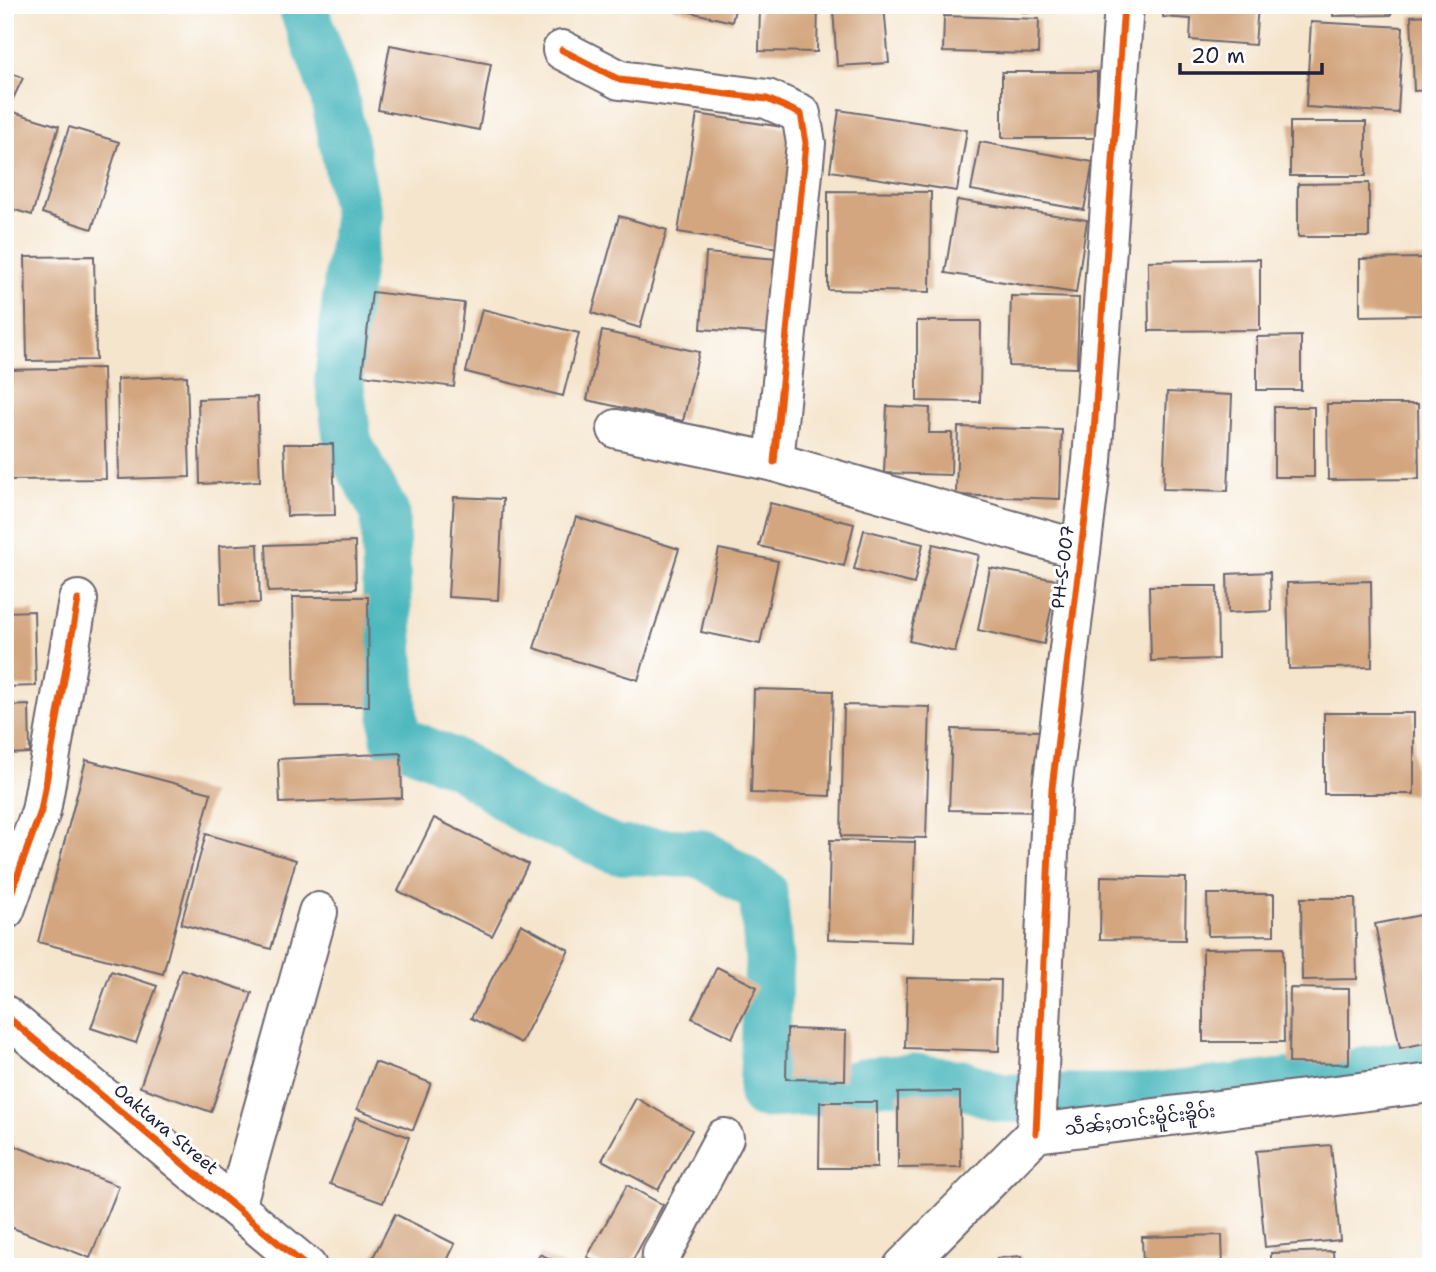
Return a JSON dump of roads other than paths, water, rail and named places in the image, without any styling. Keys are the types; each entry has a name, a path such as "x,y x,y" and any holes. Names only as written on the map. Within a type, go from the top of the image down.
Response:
{"street":[{"name":"PH-S-007","path":"1037,1106 1052,788 1092,461 1124,5"},
{"path":"562,50 620,80 767,99 800,114 806,143 774,462"},
{"path":"617,429 774,462 1081,550"},
{"path":"5,910 41,811 78,600"},
{"path":"236,1207 318,912"},
{"name":"Oaktara Street","path":"5,1015 307,1267"},
{"name":"သဵၼ်ႈတၢင်းမိူင်းၶိူဝ်း","path":"1037,1106 1431,1083"},
{"path":"903,1267 1037,1106"},
{"path":"661,1267 662,1254 724,1138"}],"waterway":[{"path":"302,5 333,89 358,217 348,281 339,379 348,444 385,513 387,606 395,738 462,766 528,812 617,850 703,854 763,892 769,960 763,1094 830,1091 870,1081 915,1078 962,1084 1001,1098 1149,1098 1329,1078 1431,1060"}]}
